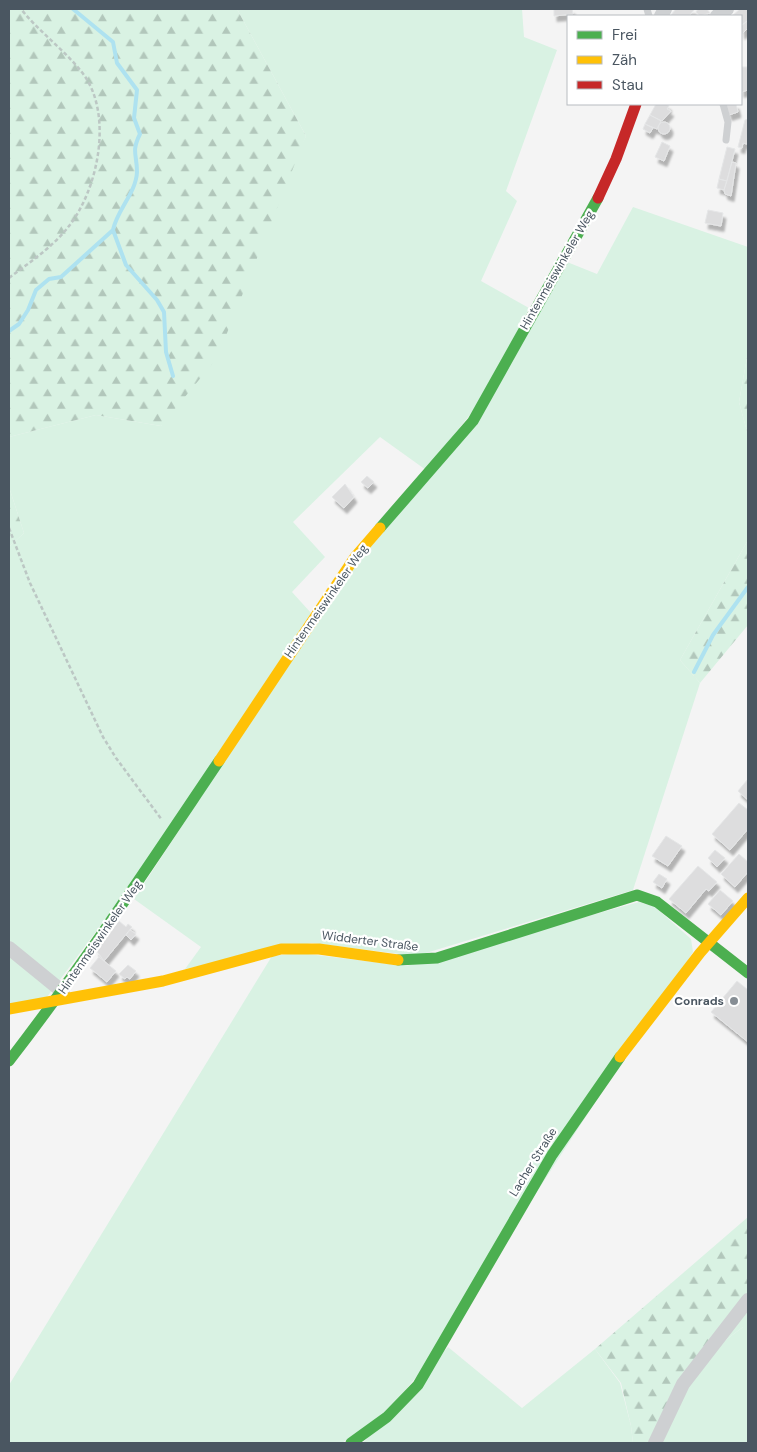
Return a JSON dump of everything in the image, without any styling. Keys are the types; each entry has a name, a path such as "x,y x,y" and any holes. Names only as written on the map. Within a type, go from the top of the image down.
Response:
{"street":[{"name":"Hintenmeiswinkeler Weg","path":"9,1061 59,996 173,832 355,557 448,451 480,410 517,339 592,210 634,110"},
{"name":"Widderter Straße","path":"9,1009 59,996 163,981 281,949 319,949 405,961 422,961 454,953 638,895 648,897 657,902 748,973"},
{"name":"Lacher Straße","path":"351,1443 370,1433 395,1412 418,1385 552,1155 617,1061 708,943 748,898"},
{"path":"9,948 59,996"},
{"path":"654,1443 683,1384 748,1300"}],"lane":[{"path":"723,105 728,122 726,140"}],"path":[{"path":"9,278 51,245 70,224 83,200 93,172 101,135 97,107 85,76 22,9"},
{"path":"9,528 30,583 103,737 116,758 173,832"}],"green space":[{"path":"9,9 237,9 306,136 217,358 161,426 96,415 9,437"},
{"path":"237,9 522,9 524,37 557,50 506,191 517,201 481,281 529,308 484,397 426,470 380,437 293,522 325,557 292,592 311,613 139,874 47,997 9,1005 9,547 24,533 9,487 9,437 96,415 161,426 306,136"},
{"path":"633,207 748,247 748,352 739,402 748,435 748,540 680,660 700,683 633,890 416,956 312,943 185,969 201,947 134,899 348,573 471,430 567,262 597,274"},
{"path":"748,352 748,435 739,402"},
{"path":"9,487 24,533 9,547"},
{"path":"748,540 748,625 700,683 680,660"},
{"path":"639,902 655,907 691,939 693,952 417,1376 388,1411 342,1443 9,1443 9,1385 272,956 300,953 406,966"},
{"path":"748,1217 748,1327 743,1327 683,1372 663,1443 633,1443 621,1383 595,1349"},
{"path":"743,1327 748,1327 748,1443 663,1443 683,1372"},
{"path":"448,1347 522,1408 595,1349 620,1383 631,1426 633,1443 363,1443"}],"building":[{"path":"554,9 572,9 573,14 554,16"},
{"path":"676,9 694,10 690,15 671,15"},
{"path":"698,9 707,9 710,13 699,15 696,12"},
{"path":"740,9 748,9 748,20 742,25 742,15 733,15"},
{"path":"747,21 748,28 742,34 742,25"},
{"path":"742,67 747,67 748,90 742,92"},
{"path":"655,105 668,105 669,106 667,109 671,111 662,121 650,115"},
{"path":"726,105 736,105 738,112 729,115"},
{"path":"650,115 661,121 657,129 645,124"},
{"path":"748,119 747,144 743,143 742,148 738,147 745,120"},
{"path":"662,122 666,122 670,128 666,134 662,134 658,130 658,126"},
{"path":"645,124 653,128 650,133 643,129"},
{"path":"662,142 670,146 664,161 655,157"},
{"path":"727,147 735,149 727,181 719,179"},
{"path":"732,162 736,163 731,196 725,194 724,190"},
{"path":"719,179 727,181 724,190 717,188"},
{"path":"708,210 723,213 721,226 705,223"},
{"path":"367,476 374,482 368,488 361,482"},
{"path":"345,484 354,497 344,508 332,497"},
{"path":"748,779 748,800 738,791"},
{"path":"739,803 748,810 748,829 730,850 712,834"},
{"path":"666,836 682,846 668,866 652,856"},
{"path":"715,850 725,858 717,867 708,858"},
{"path":"739,854 748,862 748,872 735,887 721,874"},
{"path":"698,866 717,882 709,891 706,889 686,913 669,899"},
{"path":"659,874 667,879 662,888 653,882"},
{"path":"720,890 733,901 721,915 708,904"},
{"path":"119,921 126,927 128,924 132,927 104,961 96,950"},
{"path":"130,930 136,934 131,940 126,935"},
{"path":"99,957 116,971 107,982 90,968"},
{"path":"128,965 136,971 130,979 127,977 125,979 119,974"},
{"name":"Conrads","path":"737,981 748,990 748,1042 711,1012"}],"waterway":[{"path":"9,331 19,324 28,310 36,290 49,279 61,277 113,230 118,215 136,180 135,149 140,134 134,118 137,90 117,63 113,42 73,9"},
{"path":"113,230 126,265 157,300 164,312 166,352 173,376"},
{"path":"694,672 713,635 748,587"}],"traffic: fast":[{"path":"380,528 473,421 598,198"},
{"path":"9,1061 90,950 219,761"},
{"path":"398,960 437,958 637,895 657,902 748,973"},
{"path":"351,1443 387,1417 418,1385 552,1155 620,1057"}],"traffic: slow":[{"path":"219,761 355,557 380,528"},
{"path":"620,1057 700,953 748,898"},
{"path":"9,1009 163,981 281,949 319,949 398,960"}],"traffic: jam":[{"path":"598,198 616,159 636,105"}],"place":[{"name":"Conrads","path":"734,1001"}]}
